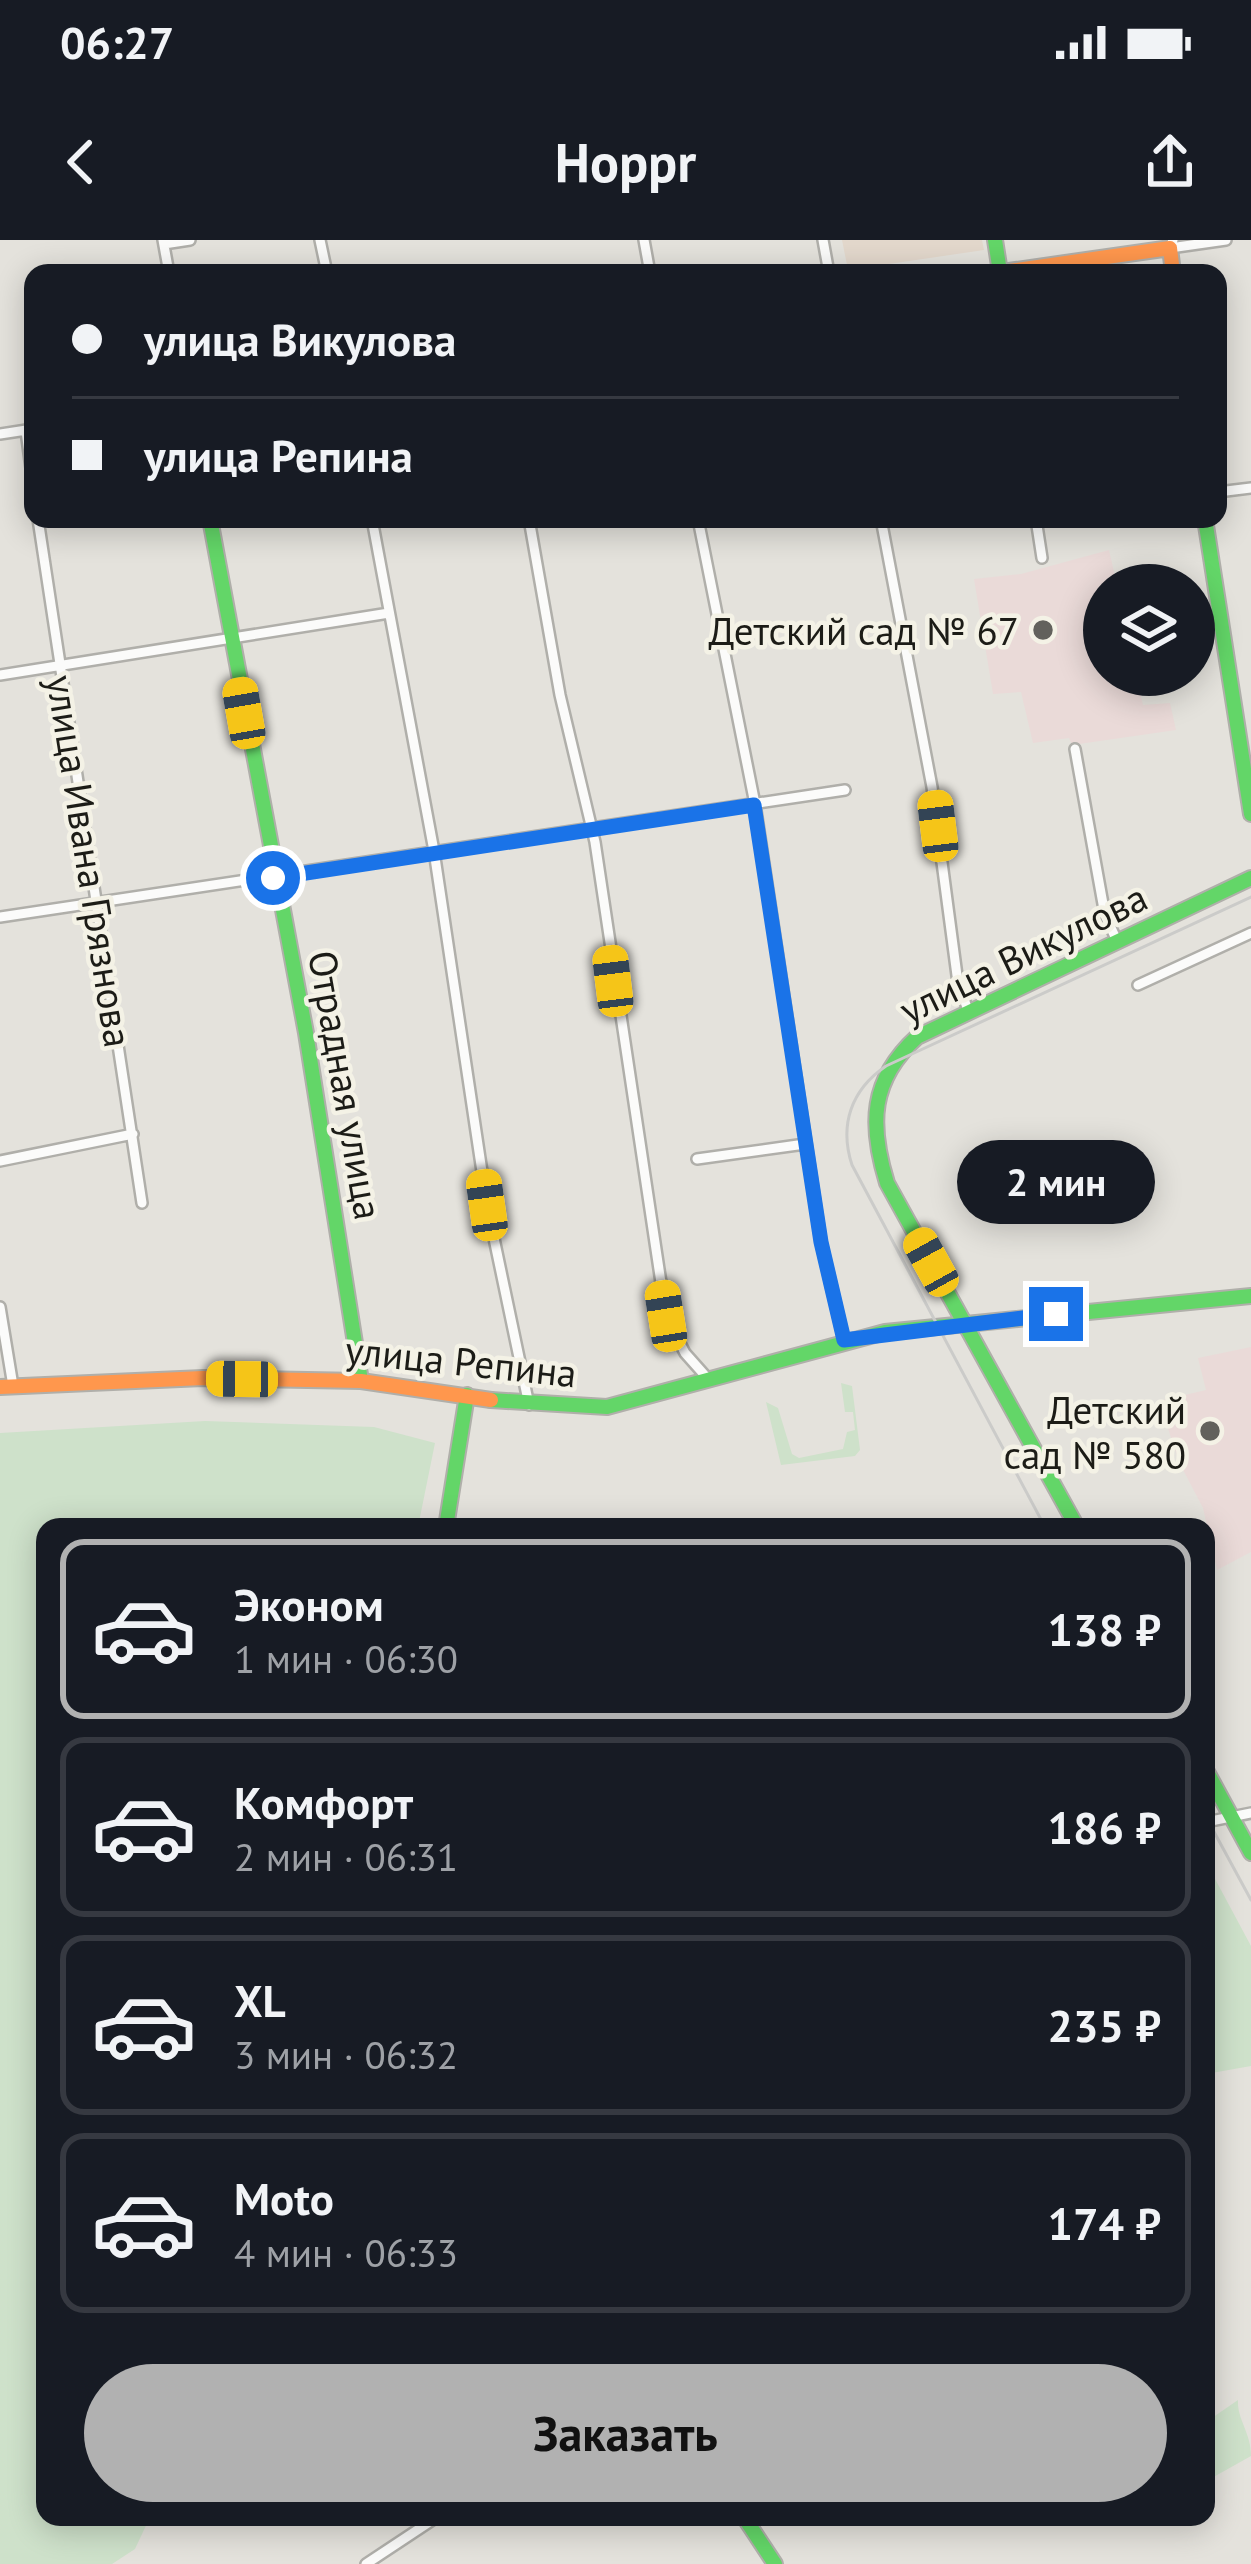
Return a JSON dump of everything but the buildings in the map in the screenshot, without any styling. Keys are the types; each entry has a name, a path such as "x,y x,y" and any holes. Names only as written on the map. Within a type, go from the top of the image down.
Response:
{"street":[{"path":"164,242 190,240"},
{"path":"1052,264 1226,240"},
{"name":"улица Ивана Грязнова","path":"39,528 142,1203"},
{"name":"Отрадная улица","path":"212,528 273,878 306,1033 361,1381"},
{"path":"374,528 434,851 487,1205 529,1405"},
{"path":"531,528 560,695 591,826 666,1316 685,1352 709,1380"},
{"path":"700,528 754,805 805,1144 844,1340"},
{"path":"883,528 932,787 958,982 968,1010"},
{"path":"1037,528 1042,558"},
{"path":"1207,528 1244,728 1251,814"},
{"path":"0,675 389,613"},
{"path":"1075,749 1106,918 1118,943"},
{"path":"0,917 844,790"},
{"name":"улица Викулова","path":"1072,1518 887,1183 872,1118 875,1089 893,1058 917,1037 1251,878"},
{"path":"1138,985 1251,933"},
{"path":"0,1161 133,1133"},
{"path":"697,1159 805,1144"},
{"name":"улица Репина","path":"7,1386 160,1378 361,1381 529,1405 607,1407 844,1340 965,1321 1251,1296"},
{"path":"0,1307 7,1386"},
{"path":"447,1518 467,1395"},
{"path":"1215,1787 1251,1853"},
{"path":"1215,1820 1251,1814"},
{"path":"366,2564 423,2526"},
{"path":"754,2526 775,2564"}],"shaded area":[{"path":"842,240 982,240 984,250 889,264 847,264"},
{"name":"Детский сад № 67","path":"1109,550 1112,564 1083,564 1083,696 1141,696 1143,705 1170,703 1176,730 1072,745 1069,738 1033,743 1021,692 993,694 974,579 1021,574"},
{"name":"Детский сад № 580","path":"1251,1347 1251,1552 1217,1570 1215,1518 1205,1518 1179,1462 1159,1401 1206,1390 1198,1358"}],"green space":[{"path":"841,1383 852,1386 860,1450 855,1456 781,1465 766,1402 778,1408 792,1454 799,1458 843,1449 847,1432 855,1430 853,1412 845,1412"},
{"path":"205,1421 374,1427 435,1443 420,1518 36,1518 36,2526 146,2526 135,2549 112,2564 0,2564 0,1433"},
{"path":"1215,1879 1251,1946 1251,2066 1215,2072"},
{"path":"1238,2400 1251,2456 1215,2476 1215,2416"}],"tram line":[{"path":"1040,1518 852,1165 847,1136 851,1110 864,1086 886,1066 1251,897"},
{"path":"1215,1834 1251,1900"}],"traffic: fast":[{"path":"995,240 999,264"},
{"path":"212,528 306,1033 361,1381"},
{"path":"1206,528 1251,814"},
{"path":"1072,1518 887,1183 876,1123 882,1087 901,1053 917,1037 1251,878"},
{"path":"491,1400 607,1407 885,1332 1251,1296"},
{"path":"447,1518 467,1395"},
{"path":"1215,1787 1251,1853"},
{"path":"750,2526 775,2564"}],"traffic: slow":[{"path":"1058,264 1170,248 1172,264"},
{"path":"0,1387 203,1378 361,1381 491,1400"}],"place":[{"name":"Детский сад № 67","path":"1043,630"},
{"name":"Детский сад № 580","path":"1210,1431"}],"route":[{"path":"273,878 591,826 754,805 821,1242 844,1340 965,1321 1056,1314"}]}
